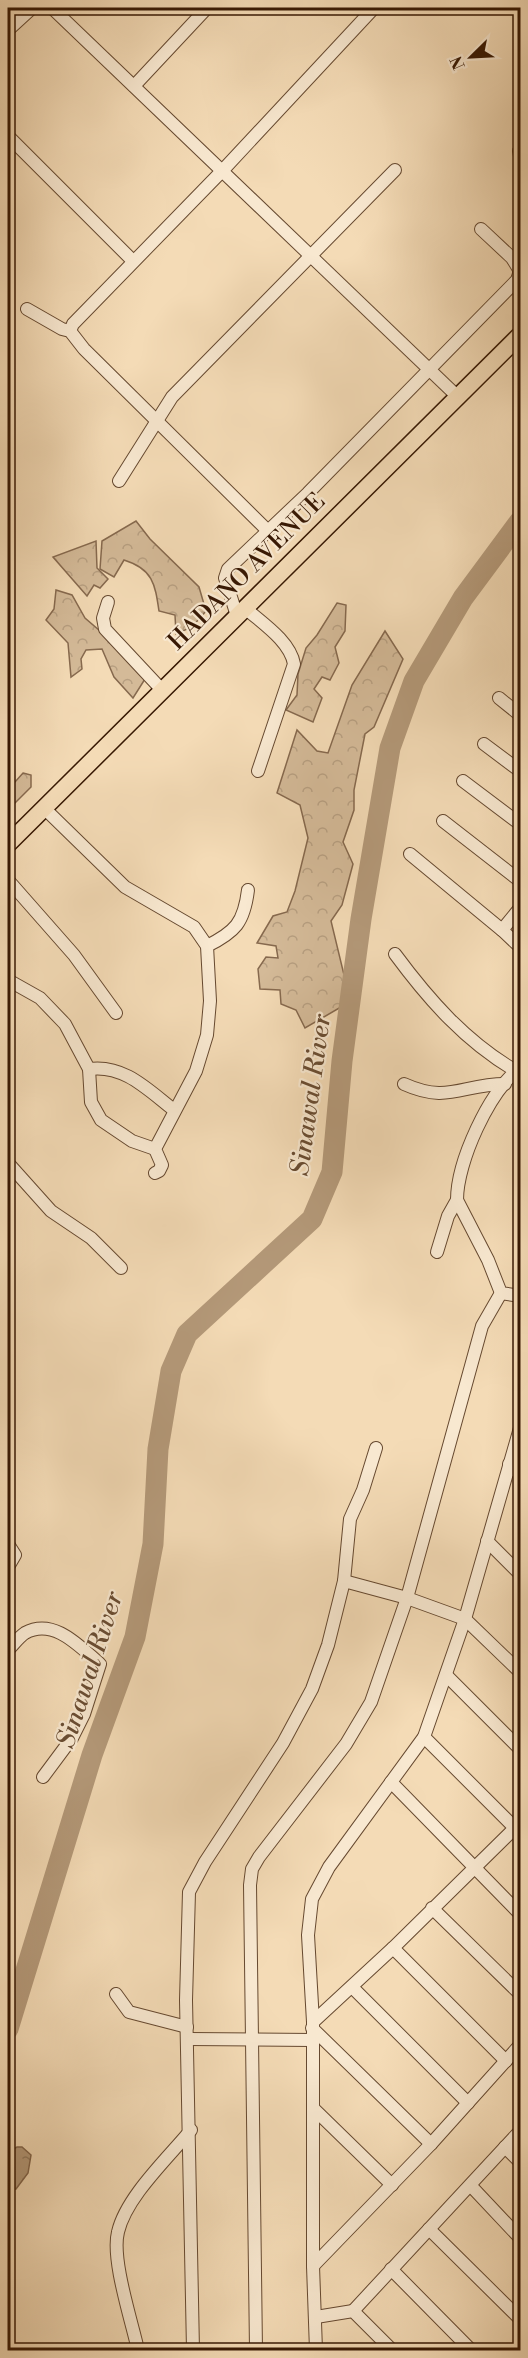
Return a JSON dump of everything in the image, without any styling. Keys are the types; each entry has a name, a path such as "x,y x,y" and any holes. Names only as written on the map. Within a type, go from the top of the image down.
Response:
{"main road":[{"name":"HADANO AVENUE","path":"8,844 520,334"}],"street":[{"path":"8,30 32,8"},
{"path":"52,8 458,397"},
{"path":"134,86 207,8"},
{"path":"70,331 73,324 132,260 223,170 374,8"},
{"path":"8,136 132,260"},
{"path":"119,482 156,420 194,373 395,170"},
{"path":"258,771 294,664 284,644 241,612 225,574 512,287 520,271 512,258 481,229"},
{"path":"27,309 62,329 70,331 84,349 267,530"},
{"path":"108,602 102,618 105,629 162,690"},
{"path":"499,698 520,715"},
{"path":"484,744 520,771"},
{"path":"463,781 520,824"},
{"path":"44,808 124,887 194,927 207,946 210,1014 207,1035 196,1071 155,1149"},
{"path":"443,821 520,881"},
{"path":"410,854 520,947"},
{"path":"8,880 74,955 116,1013"},
{"path":"207,946 228,936 238,924 248,890"},
{"path":"502,930 520,908"},
{"path":"395,954 428,998 452,1022 477,1045 518,1070 505,1084 486,1112 471,1144 462,1169 457,1200 448,1216 437,1252"},
{"path":"8,980 40,998 55,1012 74,1040 89,1069 91,1102 101,1120 132,1141 155,1149 162,1165 155,1173"},
{"path":"89,1069 106,1068 122,1072 174,1110"},
{"path":"404,1084 442,1095 482,1085 505,1084"},
{"path":"8,1163 51,1211 91,1238 121,1268"},
{"path":"457,1200 488,1260 501,1293"},
{"path":"501,1293 520,1296"},
{"path":"256,2350 254,2040 250,1886 252,1869 363,1720 377,1688 407,1598 482,1326 501,1293"},
{"path":"316,2350 313,2266 313,2030 308,1935 312,1899 329,1868 424,1737 465,1619 520,1428"},
{"path":"194,2350 187,1904 194,1879 283,1743 307,1700 328,1645 344,1581 348,1526 376,1448"},
{"path":"509,1464 520,1475"},
{"path":"487,1540 520,1574"},
{"path":"8,1544 15,1555 8,1567"},
{"path":"344,1581 407,1598 465,1619 520,1672"},
{"path":"8,1650 25,1633 43,1628 64,1633 100,1664 84,1714 72,1738 43,1777"},
{"path":"446,1675 520,1749"},
{"path":"116,1995 129,2012 188,2033 254,2040 313,2030 352,1987 432,1908 519,1828 424,1737"},
{"path":"391,1782 520,1914"},
{"path":"432,1908 520,1994"},
{"path":"393,1948 506,2061"},
{"path":"352,1987 468,2103"},
{"path":"313,2030 431,2144"},
{"path":"313,2266 431,2144 520,2045"},
{"path":"313,2108 392,2185"},
{"path":"138,2350 117,2254 117,2232 126,2211 191,2130"},
{"path":"316,2316 353,2311 520,2131"},
{"path":"506,2147 520,2162"},
{"path":"471,2186 520,2238"},
{"path":"429,2229 520,2319"},
{"path":"391,2269 471,2350"},
{"path":"353,2311 392,2350"}],"green space":[{"path":"136,521 150,539 199,587 206,611 192,627 176,634 175,615 159,611 154,585 141,568 124,560 114,577 100,569 102,541"},
{"path":"96,541 97,568 108,579 100,588 94,585 87,596 53,557"},
{"path":"56,590 72,595 85,618 107,637 145,679 133,698 114,677 102,649 86,650 81,659 82,669 71,677 68,643 46,620 54,609"},
{"path":"337,603 346,605 345,631 335,647 339,663 330,680 322,677 314,689 322,698 313,722 286,710 297,695 298,674 306,648"},
{"path":"385,631 403,659 374,727 365,734 354,790 354,810 343,842 353,864 342,905 331,921 345,979 341,1007 305,1028 296,1010 281,1004 280,990 260,989 258,969 266,957 278,958 276,946 257,943 273,916 287,912 295,891 308,838 300,805 277,793 297,730 317,751 328,753 352,685"},
{"path":"23,773 31,775 31,787 8,810 8,776 15,782"}],"water":[{"path":"22,2147 31,2155 28,2173 16,2189 8,2190 8,2152"}],"waterway":[{"name":"Sinawal River","path":"8,2029 92,1755 135,1637 153,1544 158,1449 171,1371 187,1334 312,1219 332,1172 342,1061 361,919 390,748 414,681 463,598 520,521"}]}
